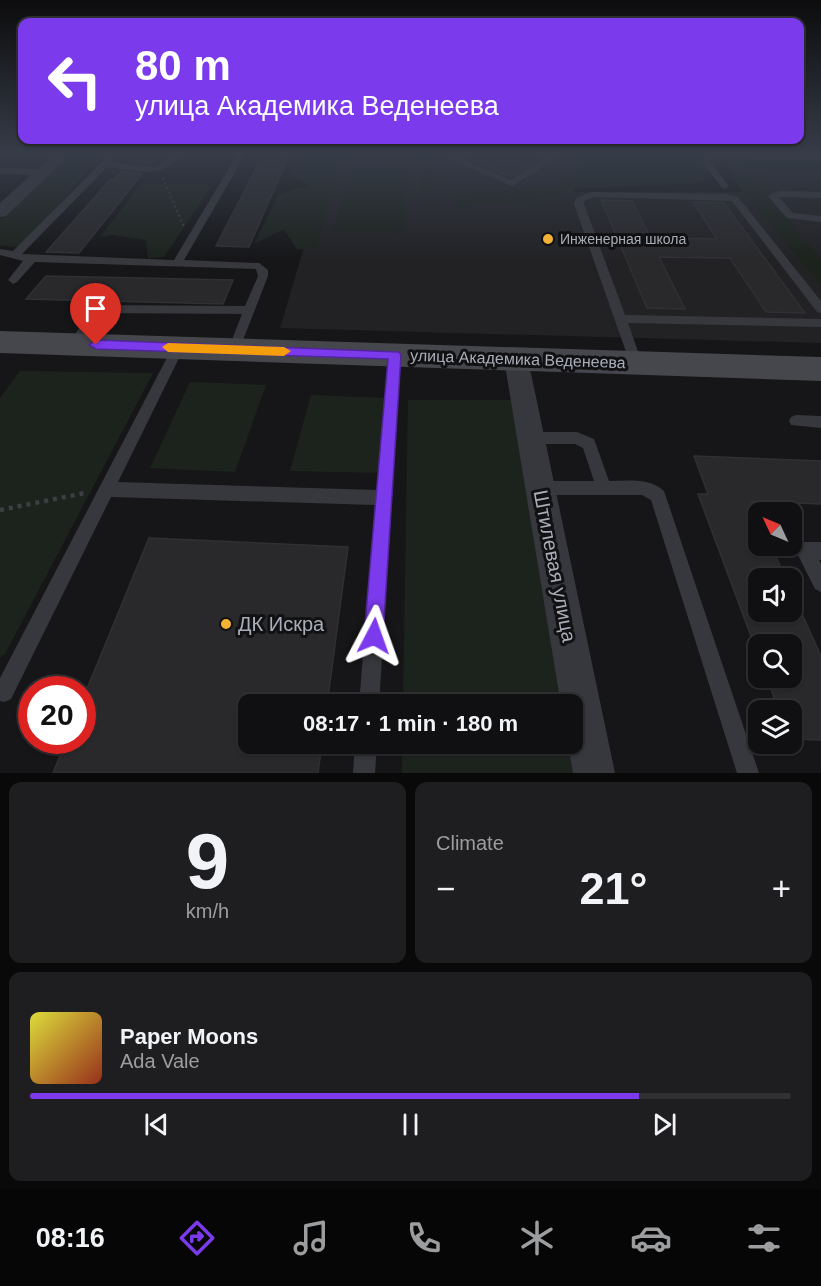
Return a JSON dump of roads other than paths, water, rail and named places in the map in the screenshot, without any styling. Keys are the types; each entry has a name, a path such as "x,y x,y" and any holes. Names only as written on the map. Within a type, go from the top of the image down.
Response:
{"street":[{"path":"0,212 25,189"},
{"name":"улица Академика Веденеева","path":"0,342 821,369"},
{"name":"Штилевая улица","path":"516,359 594,773"}],"lane":[{"path":"15,255 80,189"},
{"path":"178,262 221,189"},
{"path":"636,363 579,204 579,200 585,196 594,194 735,199 821,309"},
{"path":"821,195 779,194 773,196 790,216 821,219"},
{"path":"0,252 21,258 259,266 263,270 263,276 234,350"},
{"path":"13,280 32,258"},
{"path":"75,344 97,309 249,310"},
{"path":"620,319 821,323"},
{"path":"4,692 178,348"},
{"path":"370,694 395,355"},
{"path":"796,421 821,422"},
{"path":"531,438 577,438 589,444 604,488"},
{"path":"540,488 642,488 652,490 658,496 748,773"},
{"path":"107,489 384,498"},
{"path":"821,551 805,551 821,583"},
{"path":"364,773 365,754"}],"place":[{"name":"Инженерная школа","path":"548,239"},
{"name":"ДК Искра","path":"226,624"}]}
